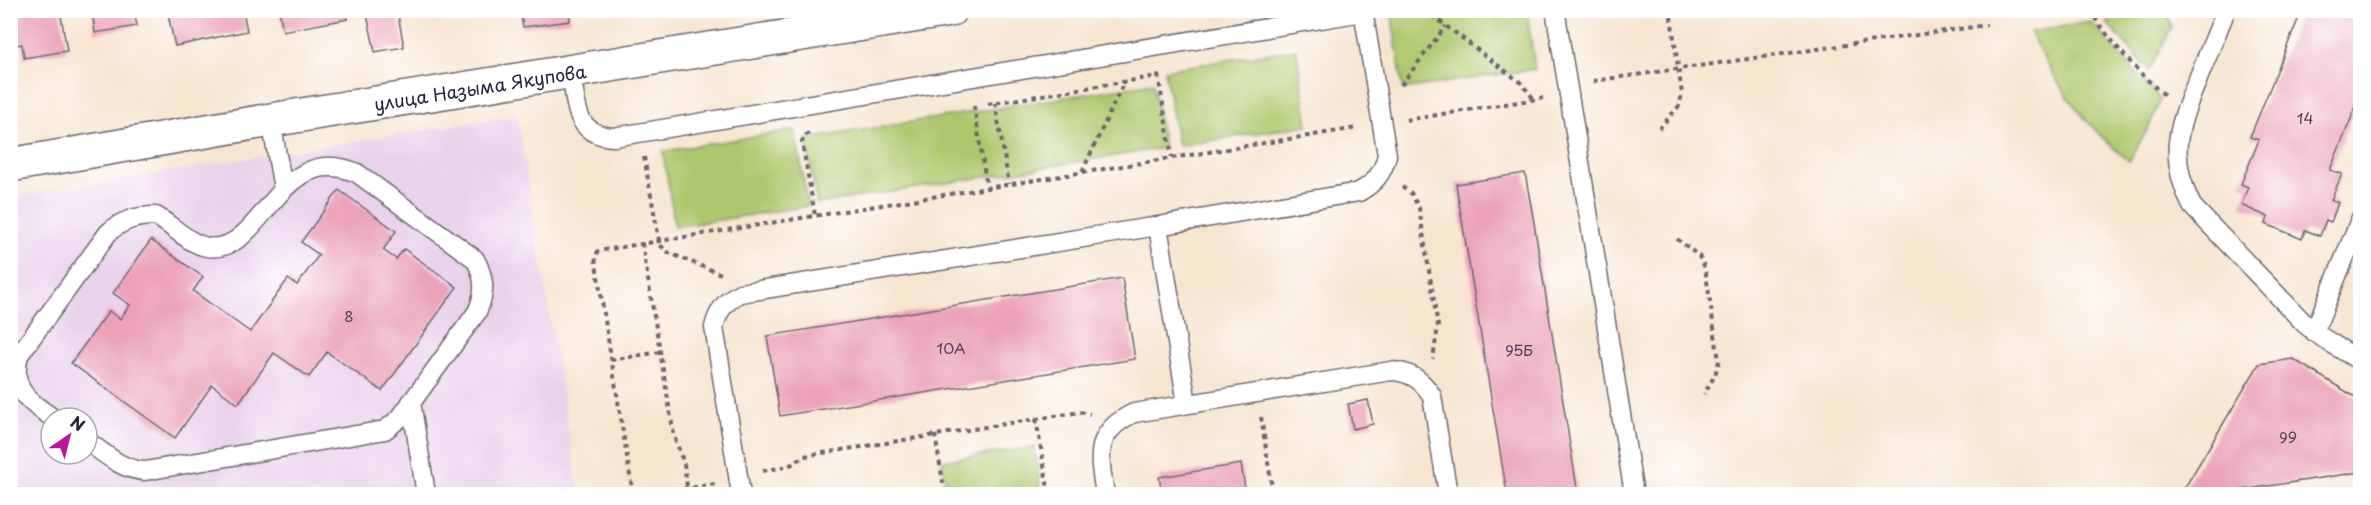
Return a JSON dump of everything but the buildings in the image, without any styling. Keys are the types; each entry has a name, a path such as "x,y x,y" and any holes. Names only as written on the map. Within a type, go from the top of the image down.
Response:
{"street":[{"name":"улица Назыма Якупова","path":"10,165 271,120 950,10"}],"lane":[{"path":"2226,10 2186,108 2177,139 2177,156 2184,190 2192,206 2314,332 2361,361"},
{"path":"571,72 580,120 592,132 601,136 614,137 1363,11 1387,155 1380,176 1372,185 1359,192 740,293 724,304 717,314 714,327 741,495"},
{"path":"1556,15 1634,495"},
{"path":"271,120 283,189"},
{"path":"39,408 30,402 17,381 16,368 19,355 108,233 129,219 156,216 205,247 228,245 249,229 283,189 303,174 315,170 345,168 357,173 475,259 481,270 484,283 481,304 397,421 385,430 145,471 133,471 99,449"},
{"path":"2314,332 2361,220"},
{"path":"1158,226 1187,404"},
{"path":"1106,495 1100,456 1104,438 1122,418 1134,412 1402,371 1424,383 1432,396 1448,495"},
{"path":"411,402 426,495"}],"path":[{"path":"1425,10 1526,87 1534,99"},
{"path":"1659,129 1676,110 1681,98 1670,10"},
{"path":"2090,10 2105,32 2156,88 2186,108"},
{"path":"633,495 595,258 596,254 602,250 1172,158 1381,118 1534,99 1595,81 1986,25"},
{"path":"1381,118 1446,26"},
{"path":"1154,47 1172,158"},
{"path":"963,108 1159,76"},
{"path":"1082,172 1124,82"},
{"path":"995,103 1009,184"},
{"path":"974,106 987,188"},
{"path":"815,215 802,142 808,133 819,131"},
{"path":"640,133 658,241 669,253 719,272 740,293"},
{"path":"1380,176 1411,193 1419,208 1438,326 1437,349 1424,383"},
{"path":"1677,239 1699,256 1705,268 1719,361 1716,375 1704,394"},
{"path":"642,243 674,436 684,465 688,495"},
{"path":"611,360 660,352"},
{"path":"1257,392 1273,495"},
{"path":"648,495 716,484 738,476 789,466 804,456 1080,412 1096,416 1112,427"},
{"path":"1036,419 1049,495"},
{"path":"935,435 945,495"}],"shaded area":[{"path":"517,115 579,494 16,494 10,458 10,197"}],"green space":[{"path":"1391,11 1527,11 1535,69 1403,89"},
{"path":"2167,13 2172,27 2149,71 2106,22"},
{"path":"2091,22 2160,100 2148,129 2129,161 2084,118 2050,69 2030,32"},
{"path":"1296,49 1308,125 1178,146 1165,70"},
{"path":"1153,83 1164,148 817,204 806,139"},
{"path":"795,130 808,206 675,227 663,151"},
{"path":"1035,447 1041,494 947,494 942,461"}]}
